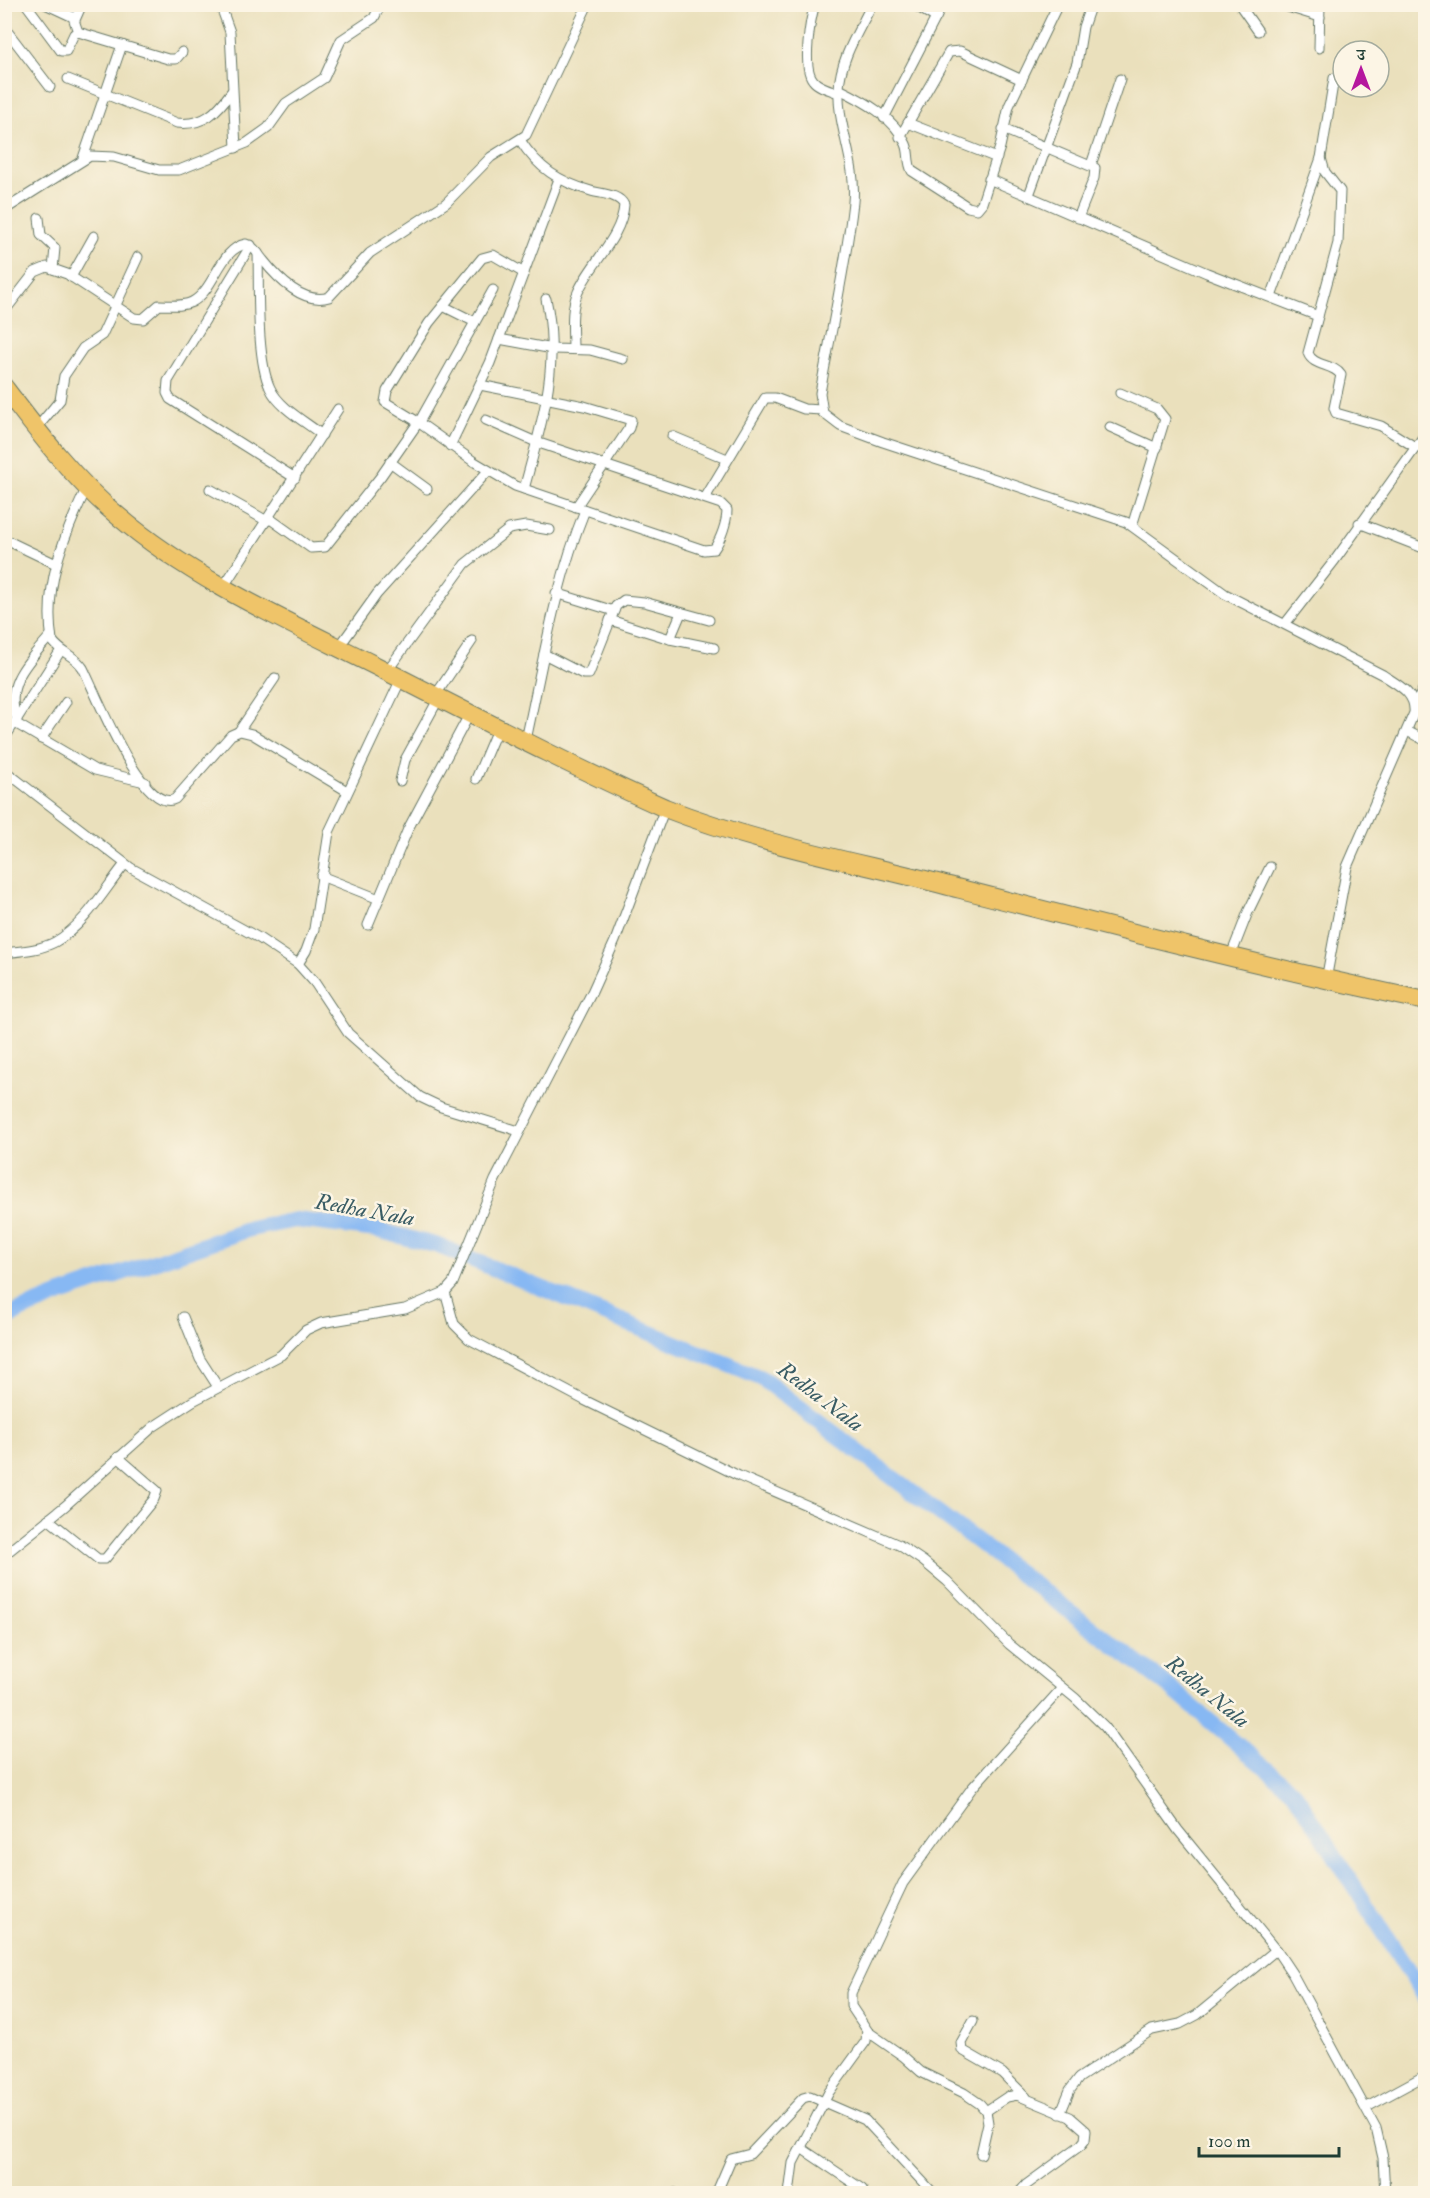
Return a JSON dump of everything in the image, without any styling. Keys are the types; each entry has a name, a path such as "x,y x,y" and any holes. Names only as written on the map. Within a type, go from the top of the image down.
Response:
{"highway":[{"path":"4,387 36,429 87,487 116,515 161,549 224,586 339,647 665,808 715,826 801,850 1230,958 1425,1001"}],"street":[{"path":"26,4 61,51 66,51 74,34 78,32"},
{"path":"45,4 75,20"},
{"path":"78,32 75,20 82,4"},
{"path":"220,4 230,32 236,148"},
{"path":"4,210 83,158 103,155 159,170 179,170 236,148 258,136 286,103 324,78 342,40 374,18 381,4"},
{"path":"4,312 35,272 41,268 53,268 134,318 143,319 159,305 191,303 201,294 232,250 242,245 251,245 286,283 308,298 329,297 370,253 446,204 491,157 520,141 533,124 588,4"},
{"path":"815,4 808,30 810,74 816,83 864,101 884,118 908,148 908,162 912,171 968,207 977,209 980,207 997,158 1009,106 1058,4"},
{"path":"872,4 844,60 839,91 854,168 853,202 820,393 822,410 829,420 840,426 1093,510 1132,526 1210,586 1383,675 1409,694 1414,706"},
{"path":"913,4 936,18"},
{"path":"884,118 943,4"},
{"path":"1029,195 1077,63 1083,27 1091,4"},
{"path":"1239,4 1258,31"},
{"path":"1278,4 1320,17"},
{"path":"1319,48 1320,4"},
{"path":"4,27 50,87"},
{"path":"78,32 168,59 176,59 182,52"},
{"path":"83,158 122,45"},
{"path":"900,137 949,52 960,51 1022,80"},
{"path":"68,79 177,123 190,124 207,118 232,91"},
{"path":"1091,165 1120,80"},
{"path":"1271,297 1321,158 1331,96"},
{"path":"908,123 997,158"},
{"path":"1004,129 1091,165 1096,172 1078,218"},
{"path":"520,141 536,163 559,180 618,198 624,205 623,214 610,240 575,300 573,349"},
{"path":"1321,158 1325,172 1340,191 1338,243 1308,353 1314,361 1335,369 1341,375 1334,408 1336,413 1381,426 1415,447"},
{"path":"990,179 1078,218 1317,316"},
{"path":"450,446 480,385 499,339 559,180"},
{"path":"39,218 41,235 55,248 53,268"},
{"path":"71,277 94,237"},
{"path":"251,245 168,381 167,393 176,403 295,478"},
{"path":"258,253 264,365 270,388 291,411 322,435"},
{"path":"486,420 536,442 720,504 727,510 718,543 710,551 661,538 524,489 488,471 386,402 385,395 429,323 485,255 493,255 524,273"},
{"path":"36,429 60,400 67,372 86,345 102,335 138,257"},
{"path":"210,489 268,520 311,548 325,547 418,422 493,290"},
{"path":"524,489 548,399 553,349 546,299"},
{"path":"442,306 475,322"},
{"path":"499,339 553,349 590,350 623,359"},
{"path":"480,385 584,406 631,420 629,428 605,464 580,509 556,593 526,740"},
{"path":"1120,393 1157,409 1164,415 1157,447 1132,526"},
{"path":"705,498 765,398 775,398 804,409 822,410"},
{"path":"224,586 338,409"},
{"path":"1110,427 1157,447"},
{"path":"1285,624 1335,560 1359,523 1425,433"},
{"path":"672,436 727,459"},
{"path":"390,462 427,489"},
{"path":"339,647 377,594 488,471"},
{"path":"87,487 68,529 56,564 51,635 56,646 82,668 110,730 145,782 161,799 171,801 231,735 239,731 275,678"},
{"path":"1359,523 1425,549"},
{"path":"298,964 312,939 329,832 394,675 465,564 509,529 526,526 550,530"},
{"path":"4,539 56,564"},
{"path":"556,593 670,639 714,648"},
{"path":"544,654 583,674 589,674 619,602 631,599 709,620"},
{"path":"670,639 681,613"},
{"path":"51,635 24,666 14,685 13,703 16,722 95,770 145,782"},
{"path":"400,781 405,760 437,697 472,641"},
{"path":"4,739 61,650"},
{"path":"1326,980 1347,867 1407,731 1414,706 1425,682"},
{"path":"41,739 66,702"},
{"path":"368,925 408,829 470,713"},
{"path":"476,778 498,727"},
{"path":"239,731 252,734 347,791"},
{"path":"1407,731 1425,741"},
{"path":"4,770 125,864 259,938 298,964 315,983 348,1033 409,1088 435,1105 519,1131"},
{"path":"4,1555 173,1412 281,1355 311,1327 405,1309 445,1292 453,1283 471,1237 519,1131 610,951 665,808"},
{"path":"4,953 32,950 62,937 76,925 125,864"},
{"path":"1230,958 1248,912 1270,867"},
{"path":"321,876 379,898"},
{"path":"445,1292 454,1324 470,1340 718,1466 899,1545 923,1561 1009,1644 1105,1727 1178,1830 1276,1950 1367,2107 1380,2138 1386,2193"},
{"path":"183,1317 200,1359 218,1388"},
{"path":"48,1519 98,1560 105,1559 154,1499 157,1491 118,1457"},
{"path":"981,2154 988,2123 986,2111 964,2093 921,2072 903,2056 867,2031 851,2006 851,1993 894,1898 972,1788 1062,1688"},
{"path":"1060,2114 1070,2090 1079,2078 1152,2031 1180,2024 1197,2015 1276,1950"},
{"path":"973,2021 961,2043 962,2050 1002,2073 1028,2099"},
{"path":"789,2193 790,2172 824,2100 866,2041 867,2031"},
{"path":"1367,2107 1425,2075"},
{"path":"986,2111 1012,2095 1028,2099 1070,2117 1086,2131 1085,2140 1018,2193"},
{"path":"716,2193 731,2159 750,2154 803,2098 810,2096 824,2100 872,2127 934,2193"},
{"path":"801,2148 862,2189 864,2193"}],"waterway":[{"name":"Redha Nala","path":"4,1321 19,1311 61,1294 250,1229 296,1220 377,1230 439,1246 761,1378 1167,1685 1295,1793 1426,1999"}]}
